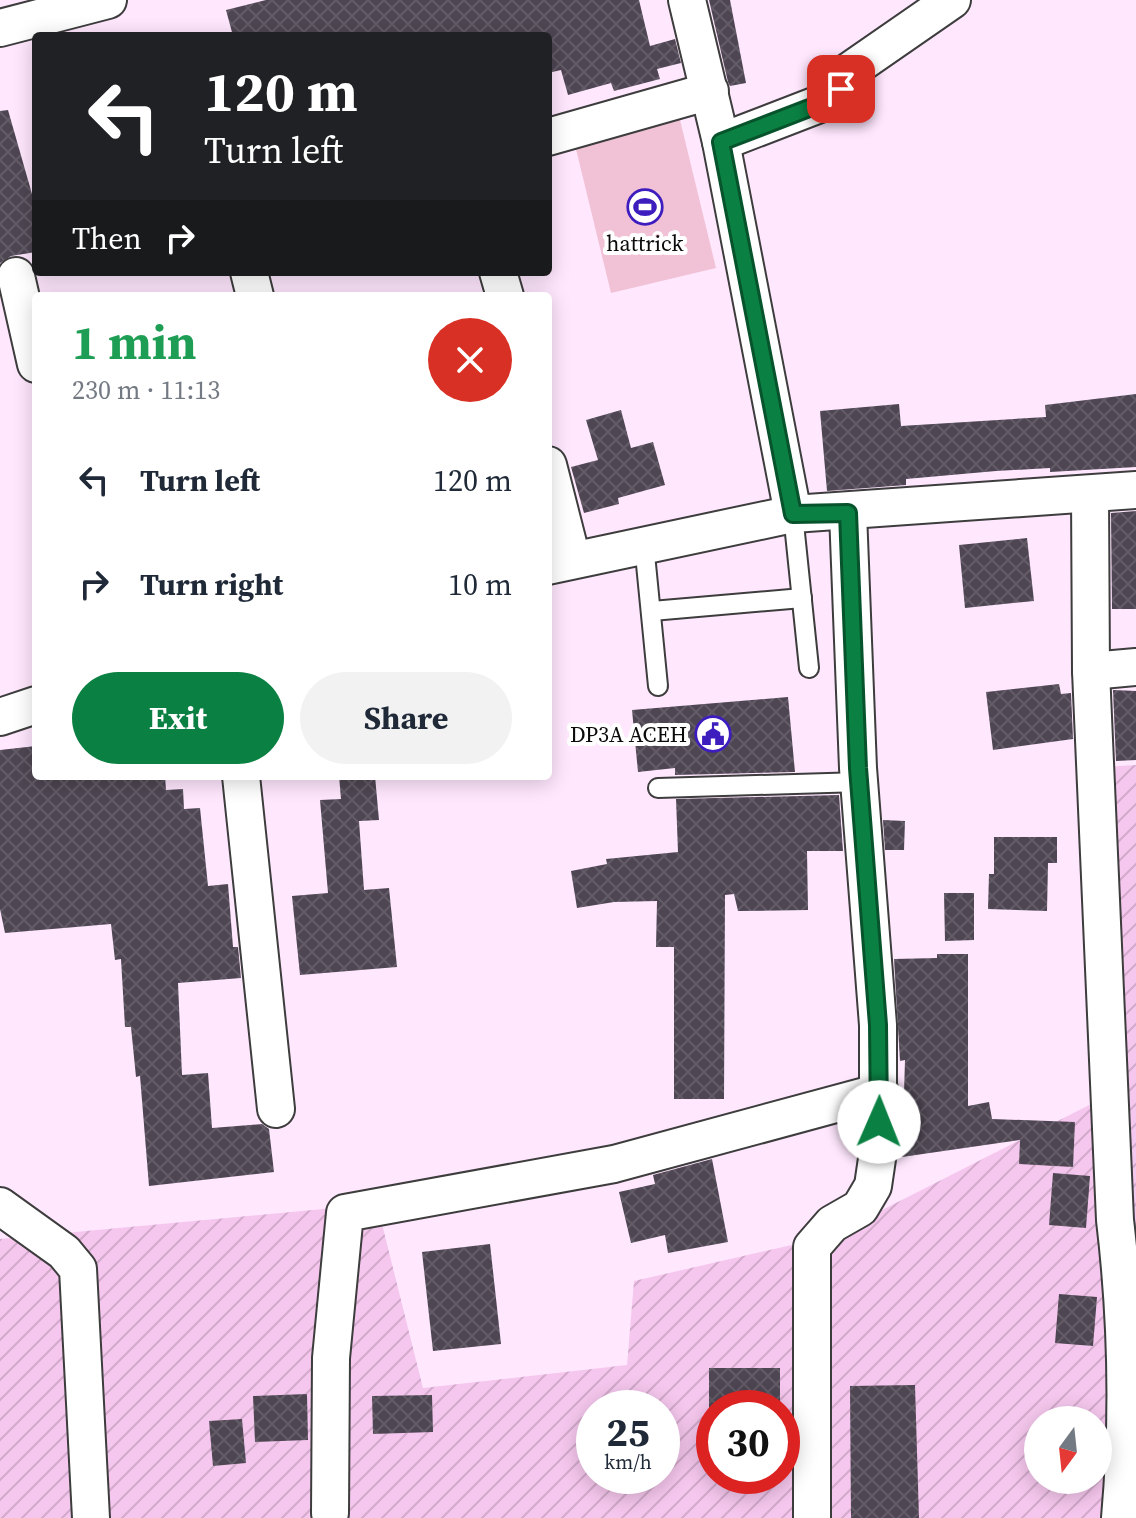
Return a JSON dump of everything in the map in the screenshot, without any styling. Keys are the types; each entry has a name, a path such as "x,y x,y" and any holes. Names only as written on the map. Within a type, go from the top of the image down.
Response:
{"street":[{"path":"0,28 108,0"},
{"path":"687,0 721,142 793,514"},
{"path":"721,142 830,100 848,72 952,0"},
{"path":"552,136 710,91"},
{"path":"17,275 32,345"},
{"path":"552,497 560,562 793,514 848,513 1136,490"},
{"path":"1090,494 1091,671 1115,1220 1126,1323 1126,1502"},
{"path":"812,1518 812,1247 832,1224 860,1208 873,1186 880,1092 848,513"},
{"path":"1091,671 1136,667"},
{"path":"0,717 32,706"},
{"path":"241,780 276,1109"},
{"path":"330,1513 331,1358 345,1213 614,1164 880,1092"},
{"path":"0,1206 64,1252 78,1269 91,1518"}],"lane":[{"path":"793,514 809,668"},
{"path":"644,544 658,686"},
{"path":"652,611 802,598"},
{"path":"658,788 861,782"}],"shaded area":[{"name":"hattrick","path":"680,120 716,268 611,293 575,145"},
{"path":"1136,765 1136,1518 0,1518 0,1239 377,1204 423,1388 627,1365 634,1281 831,1236 1101,1099 1087,768"}],"building":[{"path":"266,0 639,0 650,46 675,39 681,63 657,69 660,79 614,91 611,83 568,95 561,70 552,72 552,32 232,32 226,10"},
{"path":"709,0 730,0 746,83 730,86 728,82"},
{"path":"8,110 32,194 32,253 11,256 0,263 0,111"},
{"path":"1136,394 1136,467 1050,472 1050,468 996,471 906,479 906,485 827,491 820,411 899,404 901,426 1046,417 1045,405"},
{"path":"621,410 631,448 653,442 665,485 618,498 619,504 584,513 571,467 598,460 586,420"},
{"path":"1136,511 1136,609 1112,609 1111,513"},
{"path":"1027,538 1034,601 965,608 959,545"},
{"path":"1059,684 1061,694 1071,693 1073,739 993,750 986,692"},
{"path":"1113,690 1136,691 1136,760 1116,761"},
{"name":"DP3A ACEH","path":"788,697 795,772 675,775 675,768 638,772 632,710"},
{"path":"32,746 32,780 165,780 166,790 183,789 184,809 200,808 208,886 228,884 233,947 238,947 241,978 178,983 182,1075 208,1073 212,1128 262,1124 269,1129 274,1172 149,1186 140,1076 136,1077 131,1027 125,1027 121,959 115,960 111,924 5,933 0,909 0,750"},
{"path":"339,780 375,780 379,820 359,821 364,890 389,888 397,967 300,975 292,896 328,893 320,800 341,799"},
{"path":"839,795 843,851 807,851 808,910 738,911 734,894 725,895 724,1099 674,1099 674,947 656,947 657,901 614,902 577,908 571,871 607,864 606,859 678,852 676,799"},
{"path":"883,820 905,821 904,850 885,850"},
{"path":"994,837 1057,837 1057,863 1048,863 1047,911 988,909 989,874 994,874"},
{"path":"944,893 974,893 974,940 945,941"},
{"path":"937,954 968,954 968,1106 989,1102 992,1119 1075,1122 1073,1167 1019,1164 1020,1140 902,1157 905,1060 900,1061 894,959 937,958"},
{"path":"712,1159 728,1242 668,1253 665,1235 631,1243 619,1192 655,1184 653,1175"},
{"path":"1053,1173 1090,1176 1086,1228 1049,1225"},
{"path":"490,1244 501,1344 433,1351 422,1252"},
{"path":"1059,1294 1097,1297 1093,1346 1055,1343"},
{"path":"709,1368 780,1368 780,1390 709,1390"},
{"path":"915,1385 919,1518 851,1518 850,1386"},
{"path":"307,1394 308,1440 255,1442 253,1396"},
{"path":"432,1395 433,1432 373,1434 372,1396"},
{"path":"242,1419 246,1463 213,1466 209,1421"}],"place":[{"name":"hattrick","path":"645,207"},
{"name":"DP3A ACEH","path":"713,734"}],"route":[{"path":"841,89 830,100 721,142 793,514 848,513 858,768 878,1025 879,1122"}]}
